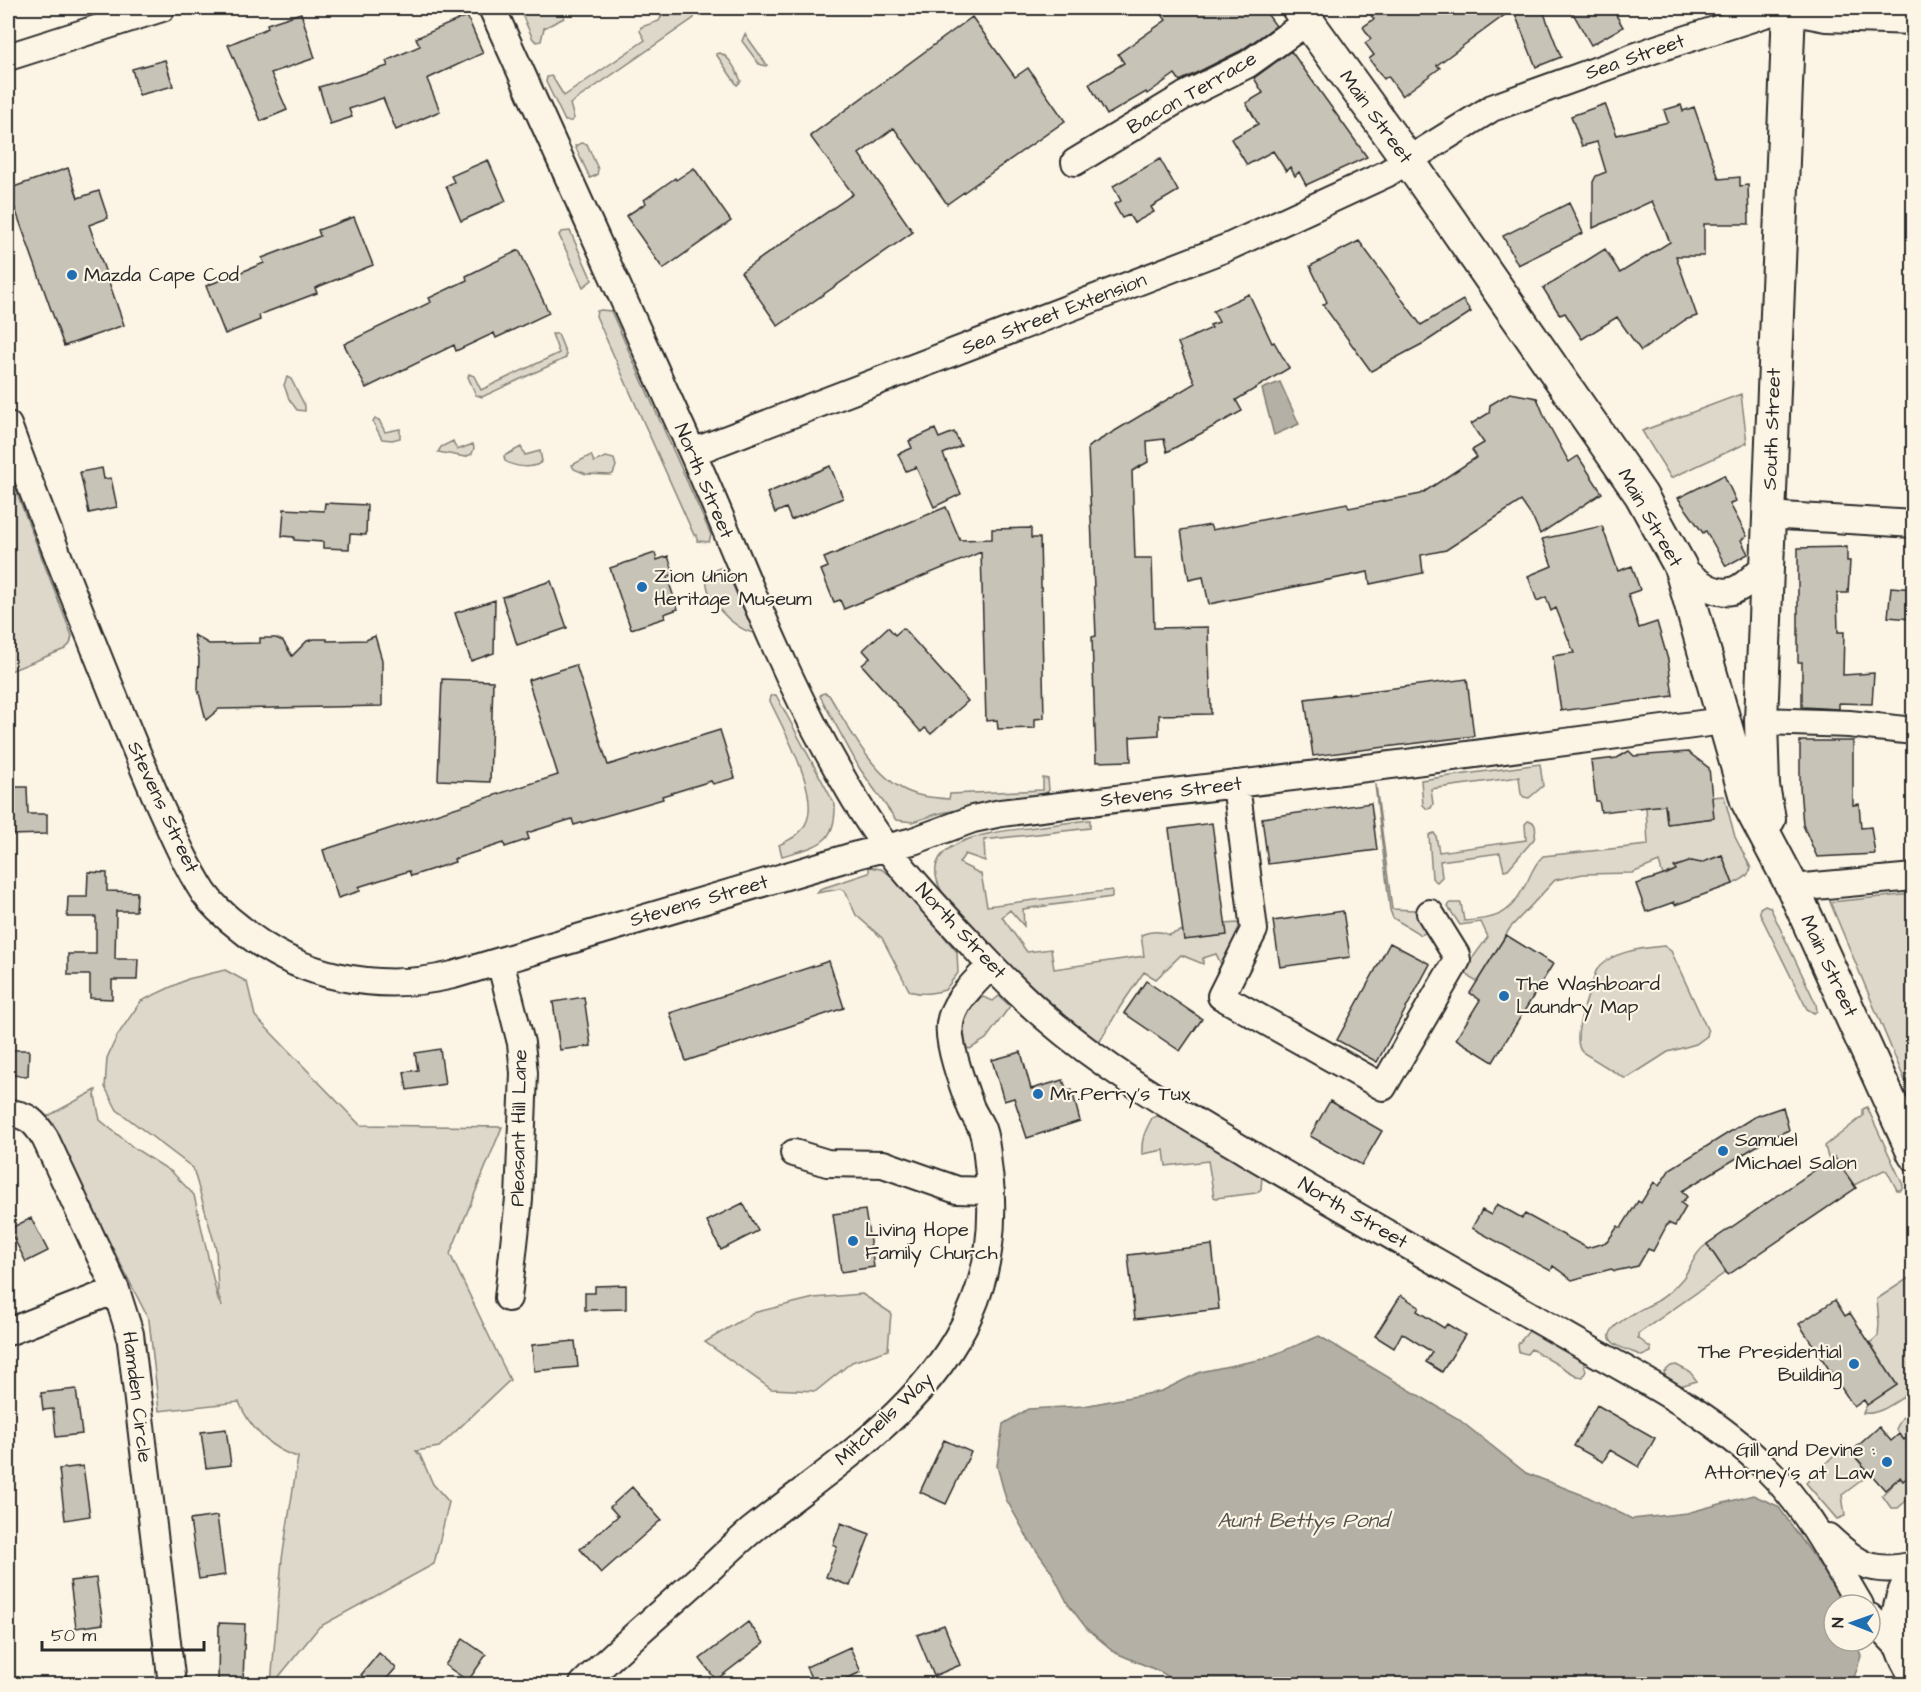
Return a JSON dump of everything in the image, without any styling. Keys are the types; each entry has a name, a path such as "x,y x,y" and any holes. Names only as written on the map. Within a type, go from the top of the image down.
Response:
{"main road":[{"name":"South Street","path":"1774,849 1763,786 1761,721 1789,9"},
{"name":"Main Street","path":"1303,14 1408,160 1641,495 1680,566 1693,604 1723,721 1747,801 1793,888 1914,1154"},
{"path":"1907,1660 1897,1630 1898,1611 1903,1593 1914,1575"}],"street":[{"path":"8,57 162,8"},
{"name":"North Street","path":"492,8 693,452 735,556 798,693 838,769 887,848 939,909 1042,1015 1091,1054 1154,1096 1283,1174 1645,1382 1722,1430 1773,1474 1810,1521 1853,1593"},
{"name":"Sea Street","path":"1408,160 1492,108 1764,13 1789,9 1826,18 1914,21"},
{"name":"Bacon Terrace","path":"1075,162 1184,96 1248,64 1303,14"},
{"name":"Sea Street Extension","path":"693,452 1226,248 1381,176 1408,160"},
{"name":"Stevens Street","path":"8,425 89,634 179,850 206,895 222,913 264,947 315,972 357,981 388,983 436,979 857,855 913,841 973,819 1001,813 1723,721"},
{"path":"1768,514 1914,524"},
{"path":"1680,566 1696,581 1713,590 1725,591 1737,589 1768,562"},
{"path":"1761,721 1849,724 1914,731"},
{"path":"1236,784 1254,930 1221,996 1383,1087 1457,960 1430,912"},
{"path":"1793,888 1914,877"},
{"name":"Pleasant Hill Lane","path":"500,961 521,1043 524,1073 519,1199 508,1298"},
{"name":"Mitchells Way","path":"583,1684 751,1531 894,1416 937,1370 958,1338 978,1295 984,1275 990,1235 991,1191 982,1130 972,1109 950,1034 955,1008 991,965"},
{"name":"Hamden Circle","path":"8,1113 28,1118 37,1125 45,1138 117,1290 130,1334 172,1684"},
{"path":"794,1154 827,1163 883,1164 957,1190 991,1191"},
{"path":"8,1332 117,1290"},
{"name":"North Street","path":"1810,1521 1854,1560 1866,1566 1889,1568 1914,1565"},
{"path":"1882,1631 1907,1660"}],"shaded area":[{"path":"519,8 561,8 564,18 544,28 541,41 537,42 533,39"},
{"path":"661,8 695,8 694,18 570,104 574,118 572,121 565,121 546,82 547,77 553,78 564,96 645,40 640,31 641,27 659,21 663,13"},
{"path":"745,34 766,66 759,64 742,41"},
{"path":"720,53 730,61 737,73 741,81 737,85 716,54"},
{"path":"581,143 587,144 598,169 597,175 590,178 575,146"},
{"path":"570,231 592,280 583,287 559,235 561,232"},
{"path":"597,311 611,311 711,535 709,542 697,541 697,535 694,535 596,316"},
{"path":"552,334 558,334 566,358 482,397 476,395 468,377 469,374 474,376 481,390 559,353"},
{"path":"287,377 291,379 305,406 305,411 297,410 289,399 284,385"},
{"path":"1741,394 1747,443 1671,478 1642,431"},
{"path":"375,419 379,420 385,432 400,429 400,438 382,439 373,422"},
{"path":"453,441 457,450 473,444 472,454 465,457 438,452 441,447"},
{"path":"521,447 525,455 540,451 542,461 535,466 524,467 505,461 504,456"},
{"path":"591,455 594,462 606,457 614,459 616,466 613,474 586,474 574,469 572,465"},
{"path":"8,470 72,636 70,644 65,649 8,672"},
{"path":"720,568 726,570 754,633 746,631 729,620 710,594 707,577"},
{"path":"825,693 829,695 872,763 895,784 907,791 922,796 949,799 950,794 1043,790 1043,778 1048,779 1049,790 1044,795 980,805 937,814 913,822 896,820 860,769 820,696"},
{"path":"776,695 835,805 832,829 827,837 814,846 782,856 779,845 797,834 805,825 809,812 809,797 799,763 770,701 771,696"},
{"path":"1540,764 1543,786 1529,798 1521,794 1519,777 1431,789 1433,804 1431,808 1427,809 1423,805 1421,780"},
{"path":"1375,785 1392,909 1414,910 1427,932 1421,935 1393,918 1390,910"},
{"path":"1724,796 1735,837 1751,868 1744,878 1733,884 1722,855 1698,864 1689,860 1687,866 1675,868 1676,870 1667,873 1668,877 1664,879 1659,862 1632,873 1583,874 1555,880 1510,928 1477,982 1470,978 1466,972 1471,960 1488,937 1481,922 1460,925 1448,907 1450,903 1461,903 1464,921 1496,916 1504,912 1516,900 1534,867 1543,856 1648,845 1646,807 1665,805 1668,824 1713,818 1711,797"},
{"path":"1090,820 1090,828 984,840 985,861 965,854 959,863 981,874 987,906 1112,890 1112,897 1023,909 1024,926 1010,910 1002,917 1027,952 1051,949 1054,969 1144,956 1141,935 1148,933 1159,932 1169,935 1183,930 1184,940 1225,924 1237,923 1242,926 1238,942 1221,964 1216,954 1203,958 1203,964 1181,955 1156,979 1144,972 1099,1043 1057,1009 980,935 944,895 936,876 938,862 946,851 960,842 996,832"},
{"path":"1528,821 1533,822 1535,826 1534,839 1508,869 1504,870 1500,853 1440,861 1442,877 1437,882 1432,878 1429,835 1434,833 1436,836 1439,852 1526,840 1525,824"},
{"path":"869,867 881,869 894,877 957,952 958,973 945,990 922,993 909,990 882,938 856,915 845,891 840,889 817,893 820,889 869,873"},
{"path":"1914,894 1913,1100 1830,902"},
{"path":"1765,905 1770,907 1816,1004 1817,1011 1814,1013 1807,1009 1760,914 1760,908"},
{"path":"1664,946 1671,951 1708,1031 1707,1036 1696,1044 1668,1052 1624,1078 1582,1052 1578,1036 1582,1013 1596,971 1601,965 1626,952"},
{"path":"225,970 247,982 255,1016 360,1125 502,1127 450,1254 510,1380 439,1447 416,1451 433,1484 449,1502 434,1564 319,1627 273,1684 271,1684 282,1559 298,1457 279,1449 262,1437 239,1402 159,1411 149,1320 46,1117 96,1090 100,1120 134,1148 172,1172 194,1195 218,1300 222,1307 218,1293 216,1249 193,1168 117,1110 105,1087 107,1058 117,1036 141,1001 188,979"},
{"path":"999,996 1010,1006 986,1039 970,1049 964,1047 965,1019 972,1006 983,997 993,1001"},
{"path":"1867,1107 1903,1185 1901,1190 1897,1190 1887,1171 1884,1170 1854,1185 1835,1158 1828,1158 1825,1146 1863,1116 1863,1109"},
{"path":"1157,1116 1262,1176 1261,1189 1256,1193 1216,1198 1208,1161 1166,1166 1164,1150 1142,1154 1145,1131 1152,1118"},
{"path":"1707,1244 1726,1272 1638,1334 1638,1338 1651,1348 1651,1352 1642,1356 1619,1347 1612,1341 1611,1333 1615,1327 1621,1321 1669,1293 1683,1278 1696,1256"},
{"path":"1913,1272 1913,1391 1883,1409 1863,1413 1867,1405 1897,1385 1870,1343 1878,1336 1877,1299 1909,1278"},
{"path":"862,1294 891,1313 888,1350 852,1362 816,1391 771,1389 705,1342 753,1313 814,1298"},
{"path":"1529,1331 1533,1331 1583,1361 1586,1371 1583,1377 1577,1376 1531,1349 1527,1354 1519,1352 1518,1344"},
{"path":"1676,1365 1690,1372 1697,1381 1680,1386 1666,1379 1664,1372"},
{"path":"1913,1410 1913,1431 1904,1440 1896,1429 1902,1418"},
{"path":"1844,1445 1870,1474 1842,1495 1845,1516 1837,1519 1806,1483"},
{"path":"1913,1472 1913,1495 1898,1508 1891,1508 1882,1495 1900,1477 1903,1481"}],"water":[{"path":"1280,382 1299,424 1274,435 1262,389"},
{"name":"Aunt Bettys Pond","path":"1319,1336 1457,1418 1526,1473 1588,1497 1632,1519 1687,1513 1753,1495 1778,1506 1839,1593 1822,1593 1822,1653 1860,1653 1852,1684 1178,1684 1161,1672 1116,1653 1087,1629 1068,1604 1051,1571 1029,1540 1006,1499 997,1466 1003,1424 1028,1409 1084,1406 1162,1391 1200,1372 1263,1359"}],"building":[{"path":"1157,8 1263,8 1276,26 1240,51 1180,81 1175,74 1147,94 1146,92 1107,115 1089,84 1124,63 1118,54 1166,20"},
{"path":"1365,8 1542,8 1561,57 1536,67 1513,9 1437,65 1440,68 1402,96 1388,76 1384,79 1369,59 1374,55 1365,43 1371,39 1363,27 1374,19"},
{"path":"1570,8 1612,8 1623,27 1591,45"},
{"path":"301,13 315,58 271,73 287,110 261,121 228,45 268,28 267,24"},
{"path":"467,16 483,53 427,79 440,111 396,130 383,98 349,109 352,117 330,124 319,87 388,66 386,61 420,46 416,38"},
{"path":"972,17 1015,77 1028,68 1065,121 947,204 894,128 859,154 913,232 778,326 741,272 853,194 810,136"},
{"path":"1291,51 1367,157 1306,185 1299,172 1295,176 1290,167 1286,171 1273,151 1247,165 1231,139 1258,124 1246,103 1263,93 1254,78"},
{"path":"165,60 173,86 139,95 132,69"},
{"path":"1605,104 1617,135 1668,122 1664,110 1681,105 1683,111 1694,107 1719,179 1740,177 1740,186 1748,185 1749,224 1704,224 1704,256 1676,256 1697,316 1685,320 1641,351 1617,317 1582,339 1565,313 1560,315 1543,288 1605,249 1620,273 1670,242 1652,201 1593,228 1593,182 1596,176 1606,172 1597,142 1582,146 1571,116"},
{"path":"1160,159 1178,191 1151,207 1154,212 1134,223 1129,215 1122,218 1114,204 1121,201 1113,186"},
{"path":"488,160 506,201 461,221 446,186 454,182 451,176"},
{"name":"Mazda Cape Cod","path":"68,168 78,198 99,191 108,218 89,225 124,325 64,346 8,189"},
{"path":"694,168 731,221 663,269 626,216 646,203 644,200 675,178 676,180"},
{"path":"1569,203 1583,233 1518,265 1503,236"},
{"path":"354,217 373,265 315,288 317,293 259,315 260,320 225,334 206,286 264,263 262,258 320,236 318,230"},
{"path":"1359,241 1421,325 1463,300 1471,312 1424,343 1371,371 1323,305 1327,302 1310,266"},
{"path":"519,250 549,313 496,338 494,333 456,351 454,345 366,388 344,344 431,302 429,298 467,280 466,276"},
{"path":"1249,294 1272,343 1274,342 1289,368 1236,400 1242,411 1167,452 1164,439 1147,441 1148,462 1132,471 1135,558 1152,558 1154,628 1208,627 1211,714 1159,715 1159,735 1130,737 1131,761 1096,762 1092,637 1096,636 1088,447 1195,383 1178,343 1212,328 1210,325 1219,322 1213,311"},
{"path":"1510,393 1537,398 1569,462 1578,456 1602,493 1540,534 1521,501 1446,550 1421,555 1423,573 1370,584 1368,572 1209,604 1203,577 1189,580 1181,530 1210,525 1212,530 1347,503 1349,508 1421,494 1477,457 1472,450 1484,443 1471,424 1489,413 1490,405"},
{"path":"935,429 939,438 954,432 961,446 943,454 961,494 934,507 916,467 906,471 898,454 912,448 909,441"},
{"path":"830,466 843,498 791,520 786,508 775,513 767,493"},
{"path":"102,468 104,479 111,478 117,507 89,513 80,472"},
{"path":"1724,475 1736,501 1730,504 1747,536 1741,540 1748,554 1726,566 1706,531 1703,533 1678,498"},
{"path":"325,503 367,505 366,535 350,534 349,549 323,548 323,542 294,540 294,537 282,536 284,509 324,511"},
{"path":"946,507 960,540 992,539 992,529 1031,528 1031,538 1040,538 1044,718 1035,719 1035,728 998,729 997,720 986,721 981,552 844,609 840,600 834,602 821,570 828,567 824,558"},
{"path":"1602,526 1618,571 1632,566 1640,590 1628,594 1639,628 1657,622 1668,660 1673,696 1561,711 1553,656 1574,653 1556,608 1551,611 1546,597 1537,601 1528,576 1552,566 1542,539"},
{"path":"1847,547 1847,561 1850,561 1848,593 1837,593 1838,632 1844,632 1843,675 1874,673 1872,704 1839,703 1839,709 1802,707 1802,662 1798,662 1798,548"},
{"name":"Zion Union Heritage Museum","path":"655,553 657,560 668,556 674,574 667,577 678,609 664,614 665,618 631,629 610,568"},
{"path":"551,581 567,628 517,645 502,597"},
{"path":"1891,587 1913,589 1911,619 1888,617"},
{"path":"495,600 494,653 471,661 455,613"},
{"path":"888,627 895,635 903,628 968,701 931,734 925,728 921,732 862,665 870,658 863,650"},
{"path":"194,635 209,644 260,643 260,638 276,638 283,641 292,656 307,641 314,639 366,640 375,636 382,660 382,706 219,709 206,720 198,689 199,658"},
{"path":"576,665 608,765 720,730 735,778 713,784 711,781 662,796 663,799 574,825 572,819 527,833 529,839 505,847 504,843 411,876 409,871 358,887 360,891 338,898 323,850 558,775 528,680"},
{"path":"442,679 493,681 490,782 438,780"},
{"path":"1467,679 1474,736 1313,756 1305,699"},
{"path":"1800,741 1853,741 1853,805 1859,804 1861,828 1871,827 1875,854 1817,857 1803,825"},
{"path":"1629,751 1634,756 1688,752 1709,768 1714,818 1667,824 1665,805 1601,812 1599,801 1596,801 1591,761 1617,758"},
{"path":"8,787 27,787 28,814 47,814 47,834 8,835"},
{"path":"1371,803 1377,850 1268,864 1262,818"},
{"path":"1212,823 1227,935 1184,940 1169,829"},
{"path":"1722,855 1733,884 1675,905 1674,902 1646,912 1636,884 1676,870 1674,867 1692,861 1701,863"},
{"path":"88,872 107,873 107,891 137,892 136,911 116,911 115,959 138,959 137,980 112,980 112,999 90,998 90,975 68,975 68,954 96,954 96,917 67,917 68,897 87,897"},
{"path":"1343,911 1350,957 1280,967 1273,921"},
{"name":"The Washboard Laundry Map","path":"1506,935 1553,964 1493,1062 1456,1039 1480,1000 1470,993"},
{"path":"1390,943 1430,964 1377,1062 1337,1040"},
{"path":"829,961 844,1008 686,1061 670,1013"},
{"path":"1146,981 1202,1019 1180,1051 1124,1013"},
{"path":"584,997 591,1046 560,1050 553,1002"},
{"path":"440,1049 445,1084 407,1090 404,1072 418,1070 415,1053"},
{"path":"8,1050 29,1050 28,1076 8,1075"},
{"name":"Mr.Perry's Tux","path":"1021,1052 1031,1089 1063,1080 1067,1091 1072,1090 1080,1121 1027,1138 1014,1098 1004,1101 992,1060"},
{"path":"1330,1101 1382,1131 1362,1165 1310,1136"},
{"path":"1783,1107 1789,1130 1770,1138 1682,1191 1687,1197 1681,1203 1686,1207 1675,1226 1668,1223 1653,1251 1648,1249 1638,1266 1615,1271 1611,1269 1572,1280 1553,1266 1551,1271 1472,1228 1482,1210 1491,1215 1497,1204 1522,1218 1525,1214 1587,1248 1607,1242 1618,1226 1621,1228 1638,1201 1641,1203 1654,1182 1659,1186 1670,1169 1754,1117"},
{"path":"1834,1157 1856,1188 1728,1275 1707,1244"},
{"path":"743,1203 758,1231 721,1250 707,1221"},
{"name":"Living Hope Family Church","path":"865,1210 874,1267 841,1272 833,1214"},
{"path":"31,1218 48,1251 26,1262 9,1229"},
{"path":"1212,1245 1219,1309 1135,1319 1128,1255"},
{"path":"626,1285 626,1309 585,1310 585,1293 595,1293 595,1286"},
{"path":"1401,1295 1419,1307 1417,1311 1444,1328 1447,1324 1465,1335 1442,1372 1426,1362 1432,1352 1402,1333 1394,1348 1375,1336"},
{"name":"The Presidential Building","path":"1835,1300 1845,1316 1850,1313 1897,1385 1867,1405 1864,1400 1854,1407 1799,1324"},
{"path":"575,1341 578,1367 534,1371 532,1345"},
{"path":"76,1389 82,1434 56,1437 53,1409 43,1410 41,1393"},
{"path":"1597,1405 1655,1438 1639,1467 1610,1450 1603,1462 1574,1446"},
{"name":"Gill and Devine : Attorney's at Law","path":"1879,1427 1891,1441 1899,1434 1904,1440 1914,1431 1914,1472 1903,1481 1900,1477 1885,1490 1851,1452"},
{"path":"226,1429 231,1465 206,1468 201,1432"},
{"path":"944,1440 971,1452 946,1504 920,1492"},
{"path":"83,1466 90,1516 65,1520 59,1469"},
{"path":"632,1487 661,1520 601,1573 580,1549 618,1516 610,1507"},
{"path":"217,1516 225,1575 199,1579 190,1520"},
{"path":"841,1523 870,1534 850,1586 826,1577 837,1547 833,1545"},
{"path":"96,1578 103,1624 76,1628 70,1581"},
{"path":"748,1622 764,1643 716,1680 700,1659"},
{"path":"219,1623 245,1624 243,1682 218,1681"},
{"path":"944,1625 960,1665 934,1676 917,1635"},
{"path":"463,1639 486,1655 468,1681 445,1665"},
{"path":"850,1647 861,1672 834,1684 814,1684 806,1667"},
{"path":"379,1653 396,1668 382,1684 372,1684 361,1675"}],"place":[{"name":"Mazda Cape Cod","path":"72,275"},
{"name":"Zion Union Heritage Museum","path":"642,587"},
{"name":"The Washboard Laundry Map","path":"1504,996"},
{"name":"Mr.Perry's Tux","path":"1038,1094"},
{"name":"Samuel Michael Salon","path":"1723,1151"},
{"name":"Living Hope Family Church","path":"853,1241"},
{"name":"The Presidential Building","path":"1854,1364"},
{"name":"Gill and Devine : Attorney's at Law","path":"1887,1462"}]}
